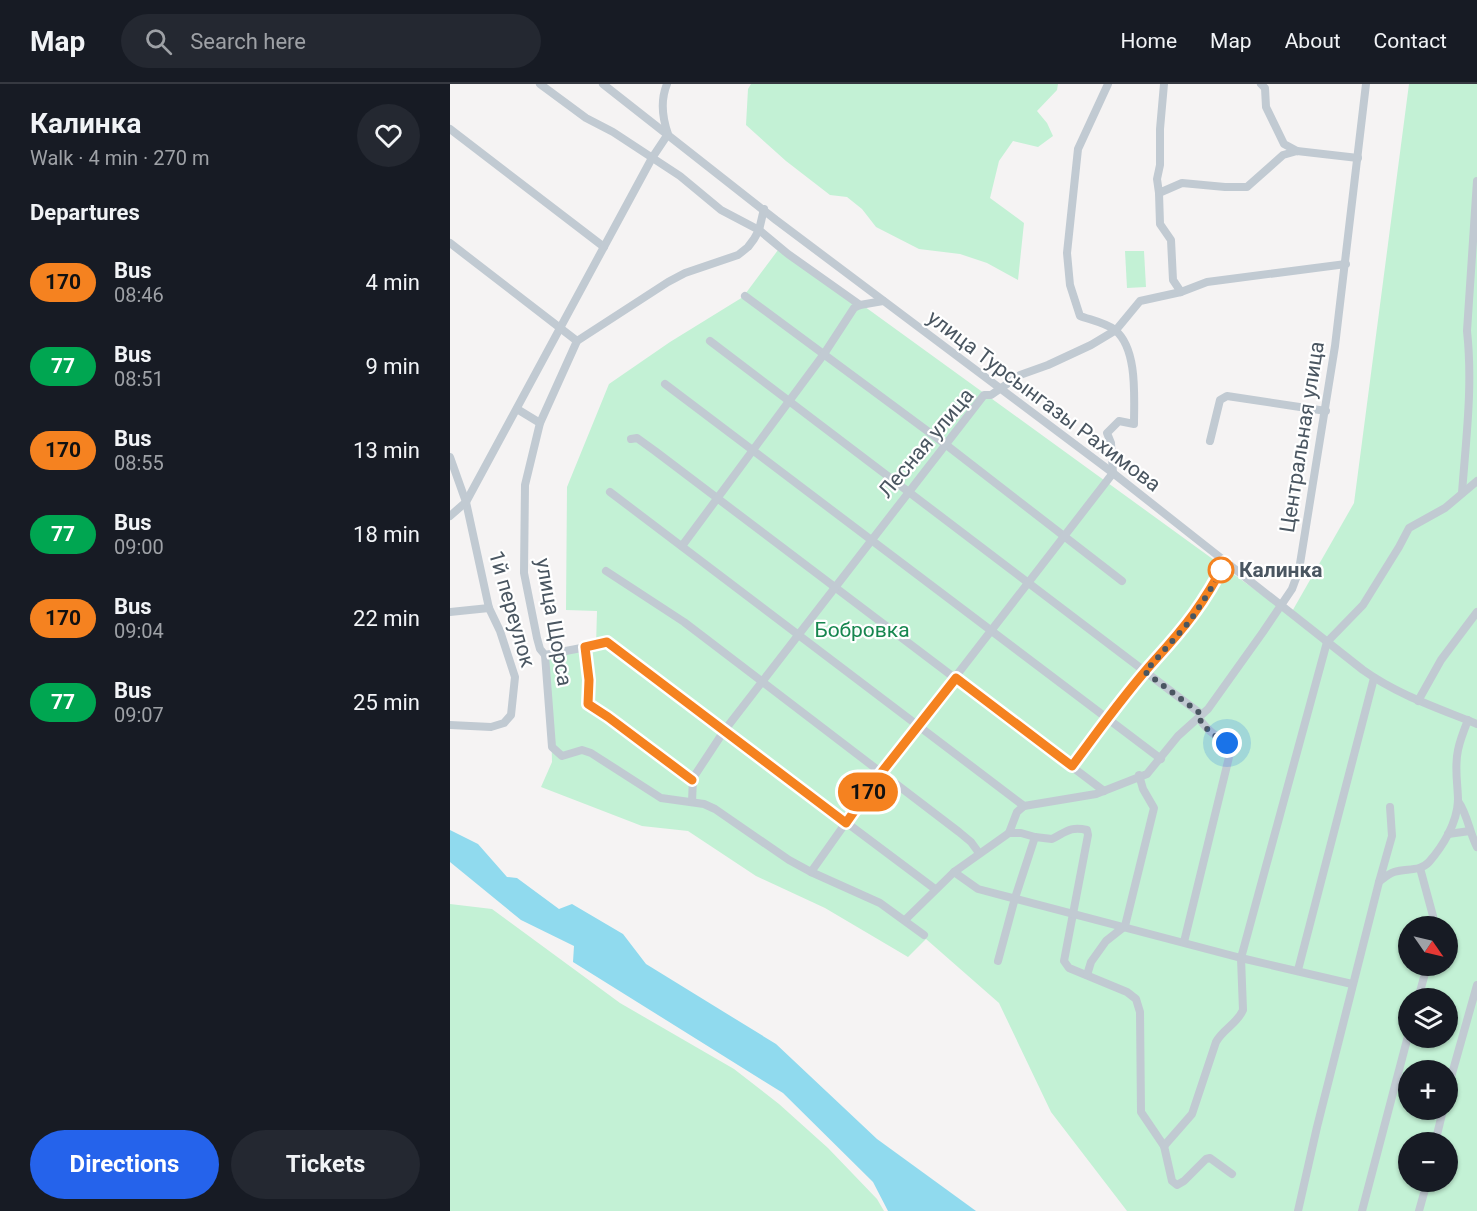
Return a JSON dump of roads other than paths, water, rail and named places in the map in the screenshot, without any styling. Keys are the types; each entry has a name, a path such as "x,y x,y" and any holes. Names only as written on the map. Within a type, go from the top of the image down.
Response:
{"street":[{"path":"540,84 585,117 614,132 680,176 722,210 759,230 788,254 860,305"},
{"name":"улица Турсынгазы Рахимова","path":"603,84 883,301 1113,473 1374,678 1418,701 1477,724"},
{"path":"450,516 466,502 652,158 668,134 662,115 664,93 668,84"},
{"path":"811,872 881,773 1113,473 1111,443 1107,433 1119,422 1134,424 1135,375 1127,347 1116,330 1080,316 1070,285 1067,253 1078,149 1108,84"},
{"path":"1164,84 1160,165 1157,179 1160,224 1172,240 1173,280 1181,292"},
{"path":"1262,84 1265,88 1266,107 1284,144 1297,151 1358,158"},
{"name":"Центральная улица","path":"1024,807 1096,795 1147,774 1178,736 1208,709 1292,589 1299,570 1326,411 1346,264 1366,84"},
{"path":"450,129 604,247"},
{"path":"1159,193 1182,183 1247,187 1283,155 1297,151"},
{"path":"1462,493 1470,356 1467,332 1477,181"},
{"path":"450,243 577,341 668,282 685,273 738,255 748,248 759,230 764,209"},
{"name":"Лесная улица","path":"692,780 724,731 870,539 984,395 991,394 1020,375 1091,345 1116,330 1140,301 1181,292 1207,282 1346,264"},
{"path":"745,296 945,444 1122,581"},
{"path":"682,546 824,354 854,308 883,301"},
{"path":"710,340 1145,672 1200,716 1204,728 1227,743 1231,749 1184,942"},
{"name":"улица Щорса","path":"577,341 540,423 525,485 524,573 537,638 540,649 545,655 552,747 562,756 582,750 591,753 661,798 692,802"},
{"path":"665,384 1161,759"},
{"path":"1210,441 1220,400 1227,396 1326,411"},
{"path":"517,409 540,423"},
{"path":"631,439 637,438 1104,791"},
{"name":"1й переулок","path":"450,457 466,502 489,608 500,631 515,677 510,715 504,723 491,727 450,725"},
{"path":"1164,1146 1192,1114 1221,1033 1240,1018 1244,1003 1241,958 1327,642 1363,605 1409,528 1445,508 1477,481"},
{"path":"610,492 1024,807 1017,812 1009,833"},
{"path":"1072,766 1145,672 1190,621 1225,562"},
{"path":"606,571 684,622 959,832 979,853"},
{"path":"450,612 489,608"},
{"path":"1418,701 1441,660 1477,612"},
{"path":"545,655 607,642 935,889"},
{"path":"585,647 589,680 588,704 692,780 692,802 715,809 789,860 871,898 924,934"},
{"path":"1298,970 1374,678"},
{"path":"1379,882 1396,871 1420,868 1428,863 1448,834 1458,801 1455,775 1458,750 1468,720"},
{"path":"1087,975 1091,962 1106,941 1125,926 1154,807 1143,789 1139,776"},
{"path":"1458,801 1466,812 1477,848"},
{"path":"1298,1211 1352,984 1392,836 1390,807"},
{"path":"905,920 954,872 1009,833 1052,839 1064,831 1078,828 1087,830 1088,835 1064,961 1069,968 1127,992 1136,999 1140,1012 1141,1112 1164,1146 1172,1181 1177,1185 1184,1181 1206,1159 1210,1158 1232,1174"},
{"path":"1448,834 1470,831"},
{"path":"998,961 1035,837"},
{"path":"1420,868 1433,916"},
{"path":"954,872 978,888 1241,958 1352,984"},
{"path":"1456,1060 1477,985"},
{"path":"1362,1211 1405,1048"},
{"path":"1419,1211 1424,1192"}],"water":[{"path":"450,830 478,844 507,877 517,878 559,909 572,904 623,934 646,964 776,1044 877,1139 976,1211 888,1211 873,1182 783,1093 573,962 574,946 521,920 450,862"}],"place":[{"name":"Калинка","path":"1221,570"}],"park label":[{"name":"Бобровка","path":"862,630"}]}
